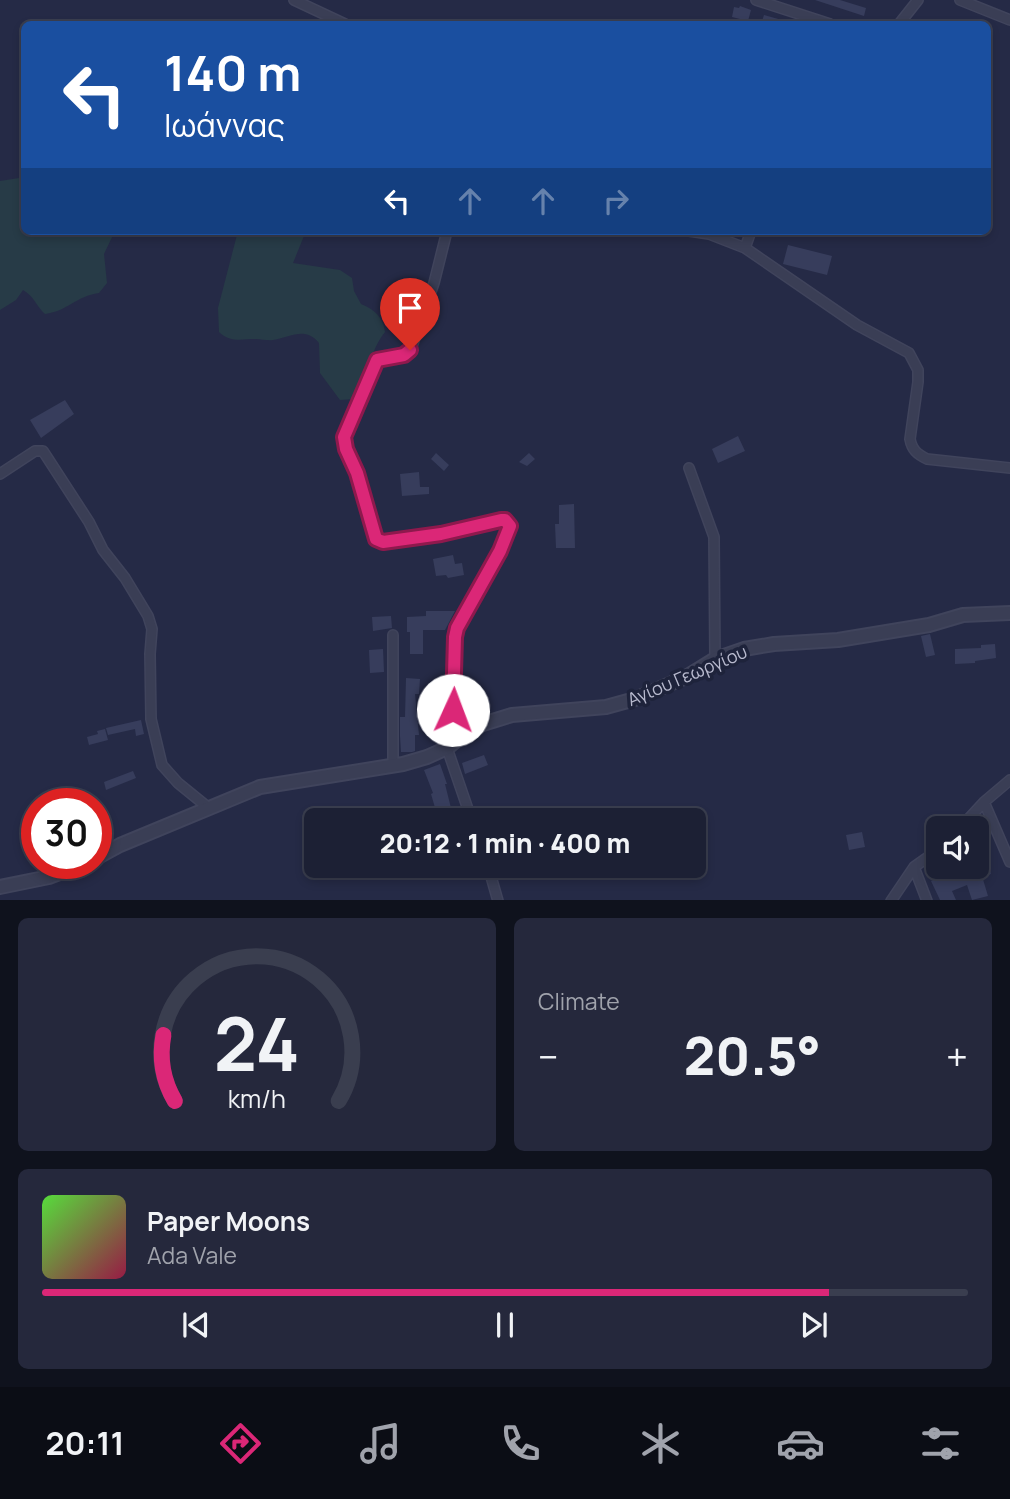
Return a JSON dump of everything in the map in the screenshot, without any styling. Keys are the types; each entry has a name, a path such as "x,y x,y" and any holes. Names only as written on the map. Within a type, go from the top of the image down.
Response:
{"street":[{"path":"294,0 339,21"},
{"path":"756,0 821,21"},
{"path":"902,21 918,0"},
{"path":"960,0 1010,20"},
{"path":"446,235 434,283 410,352 377,360 344,437 375,537 380,542 441,534 501,520 505,520 510,526 500,551 462,617 455,637 451,743 468,808"},
{"path":"712,235 745,248 857,325 909,354 918,370 910,439 911,447 919,455 927,459 1010,468"},
{"path":"745,248 750,235"},
{"path":"0,474 35,451 43,451 89,522 103,550 125,578 148,616 152,629 151,719 162,765 178,783 210,808"},
{"path":"689,468 714,537 715,659"},
{"name":"Αγίου Γεωργίου","path":"112,849 260,787 393,766 427,757 472,727 512,715 606,707 635,699 686,677 715,659 758,645 838,640 929,625 963,615 1010,613"},
{"path":"393,635 393,766"},
{"path":"971,816 1010,780"},
{"path":"984,802 1010,862"},
{"path":"892,900 914,867 926,858"},
{"path":"914,867 927,900"},
{"path":"491,878 498,900"},
{"path":"0,887 39,879"}],"shaded area":[{"path":"21,175 21,235 113,235 104,254 107,283 99,293 45,314 23,290 16,300 0,310 0,181 19,178"},
{"path":"237,235 304,235 293,263 340,270 352,278 354,291 361,304 380,318 385,332 375,348 353,399 340,400 320,373 319,343 314,338 298,334 271,340 228,338 219,332 218,308"}],"building":[{"path":"815,0 840,0 866,8 864,16"},
{"path":"734,7 751,10 748,21 732,17"},
{"path":"764,15 785,21 762,21"},
{"path":"788,245 832,256 827,275 783,264"},
{"path":"65,400 74,414 41,438 30,420"},
{"path":"738,436 745,451 718,463 712,449"},
{"path":"436,453 449,465 444,471 431,459"},
{"path":"529,453 535,459 527,466 519,462"},
{"path":"419,472 420,487 429,487 429,494 402,496 400,474"},
{"path":"574,504 575,548 556,548 555,524 559,524 559,505"},
{"path":"453,555 455,564 462,563 464,575 448,578 446,575 436,576 433,559"},
{"path":"426,611 455,611 445,630 423,630 423,654 410,654 407,617 426,616"},
{"path":"391,616 392,628 373,631 372,617"},
{"path":"930,634 935,655 926,657 921,636"},
{"path":"995,644 996,658 955,664 955,649 981,648 981,645"},
{"path":"383,649 384,672 370,673 369,650"},
{"path":"406,678 420,679 419,694 415,694 419,735 415,735 415,751 412,752 401,752 400,717 405,717"},
{"path":"141,720 144,734 136,736 135,729 108,735 106,728"},
{"path":"105,729 108,740 89,745 87,737"},
{"path":"484,755 488,765 465,774 462,763"},
{"path":"440,764 451,808 435,808 431,794 433,793 424,770"},
{"path":"133,771 136,778 111,788 106,788 104,782"},
{"path":"862,832 865,847 849,850 846,835"},
{"path":"983,879 988,896 972,900 967,885 952,891 956,900 940,900 931,881"}],"route":[{"path":"410,350 404,355 377,360 344,437 376,539 383,542 441,534 501,520 505,520 510,526 500,551 457,628 453,710"}]}
